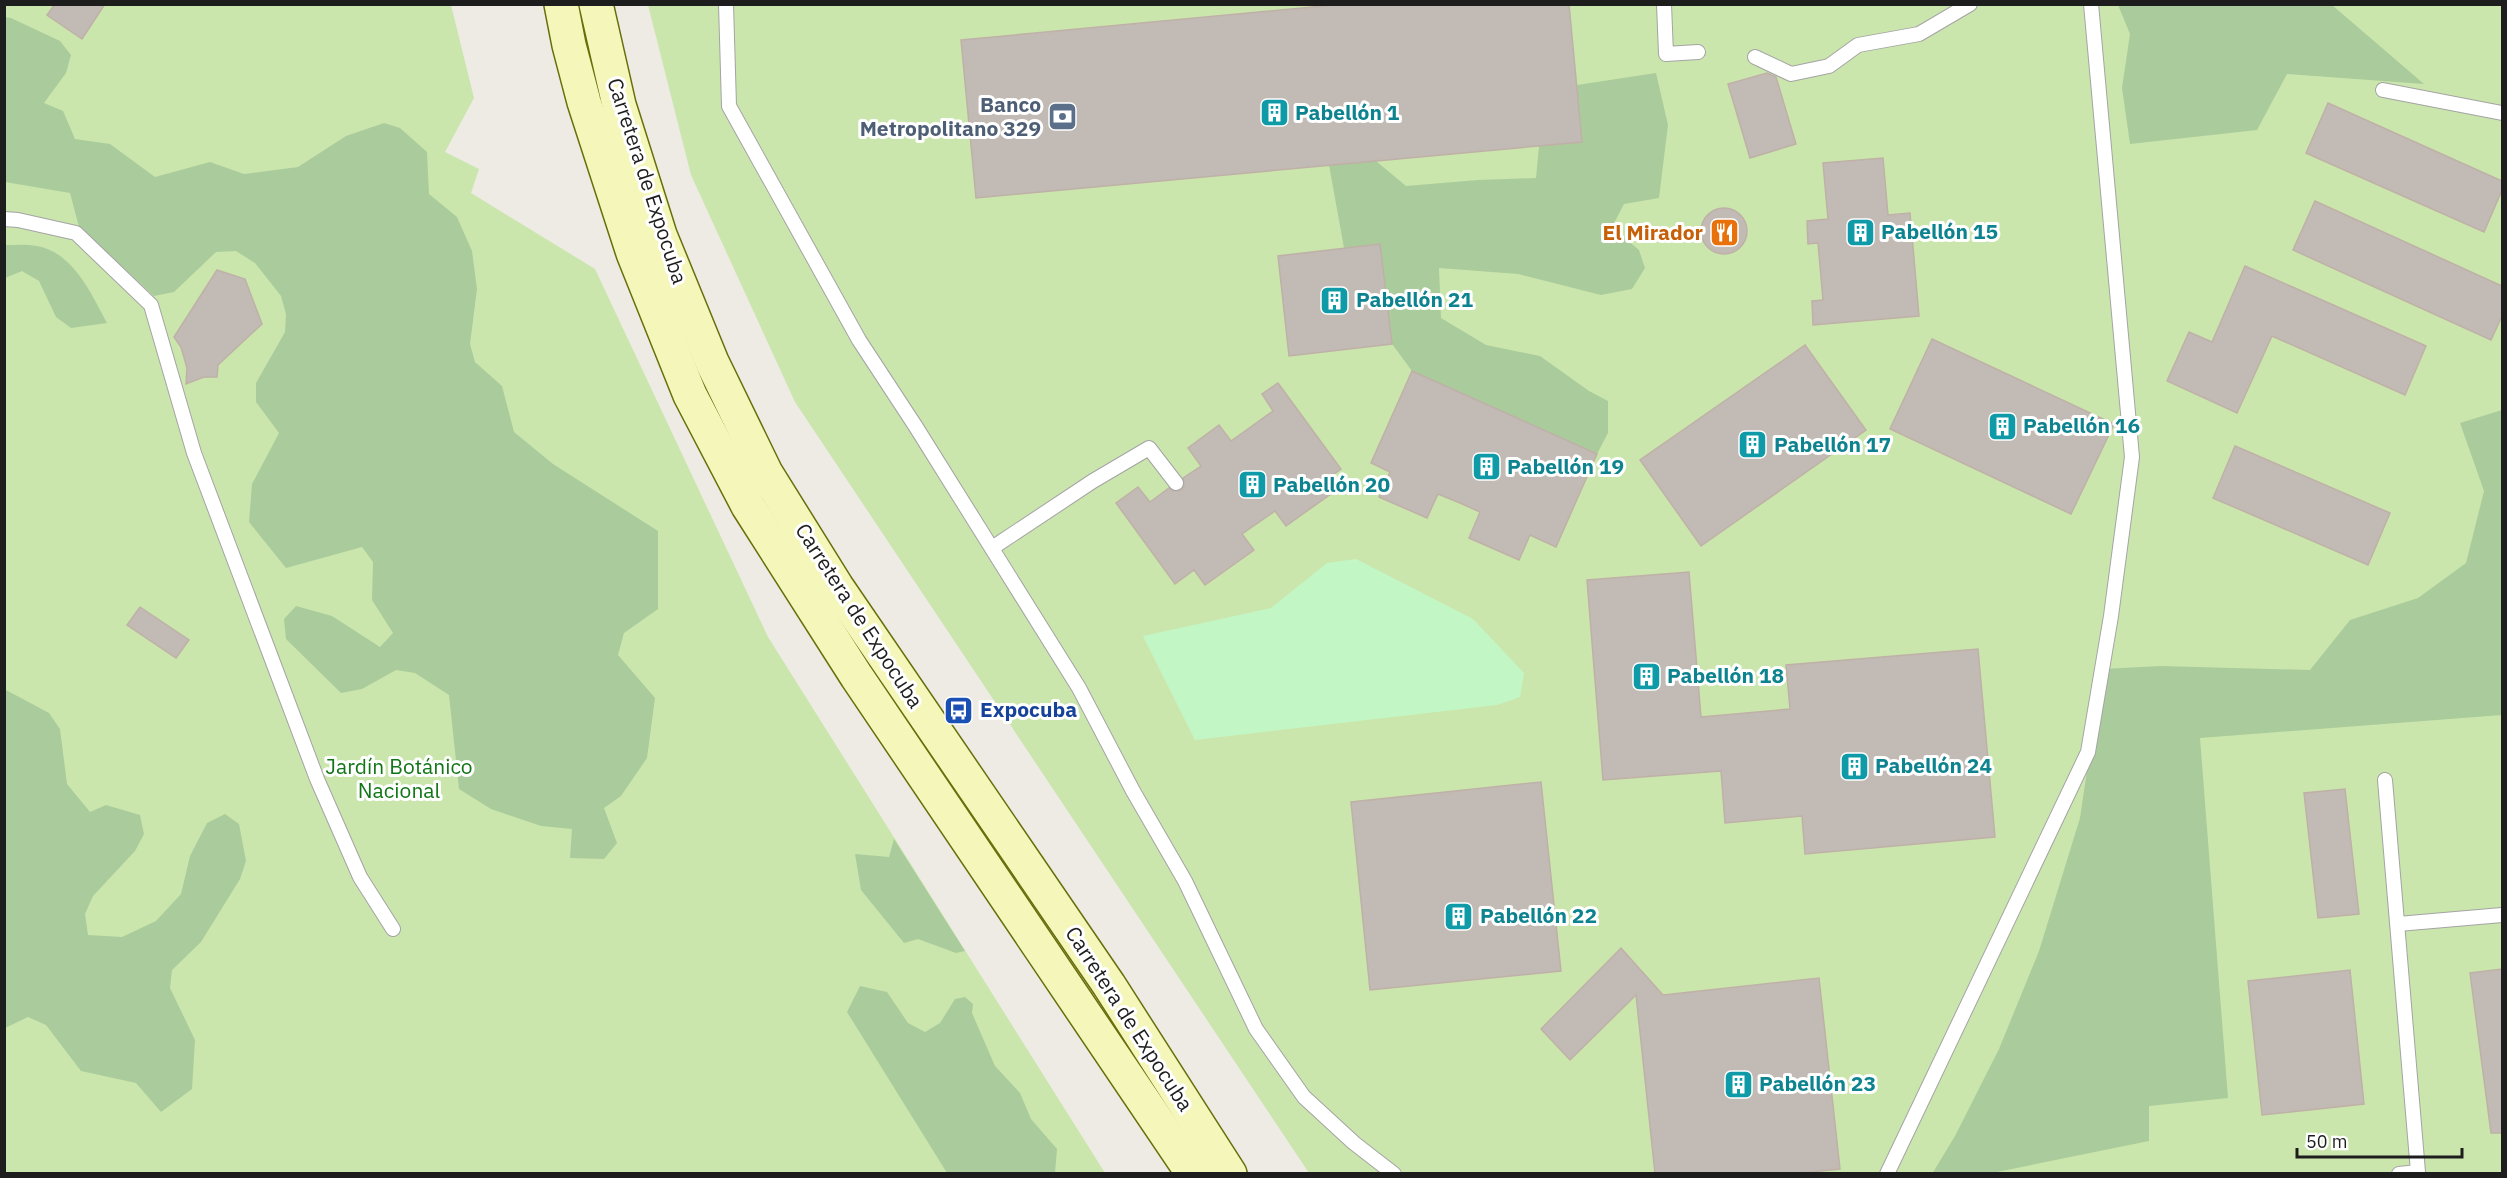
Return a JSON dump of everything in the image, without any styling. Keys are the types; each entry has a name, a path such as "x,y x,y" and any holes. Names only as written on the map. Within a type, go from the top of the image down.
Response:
{"main road":[{"name":"Carretera de Expocuba","path":"561,4 584,102 633,253 690,395 748,506 857,677 1193,1173"},
{"name":"Carretera de Expocuba","path":"596,4 619,105 660,235 712,362 766,473 837,587 1108,985 1230,1173"}],"lane":[{"path":"726,4 729,106 859,340 1079,688 1133,791 1185,882 1256,1029 1304,1097 1354,1143 1394,1173"},
{"path":"1664,4 1666,54 1698,52"},
{"path":"1755,57 1791,74 1829,66 1858,45 1919,34 1970,4"},
{"path":"1887,1173 2088,752 2111,616 2132,458 2091,4"},
{"path":"2383,90 2502,113"},
{"path":"4,219 76,233 152,305 194,453 317,779 360,877 393,929"},
{"path":"992,548 1092,481 1149,448 1176,483"},
{"path":"2385,780 2418,1172 2399,1173"},
{"path":"2398,924 2502,915"}],"green space":[{"name":"Jardín Botánico Nacional","path":"5,5 451,5 474,98 445,152 479,169 471,193 595,269 768,637 1105,1173 5,1173"},
{"path":"648,5 2502,5 2502,1173 1309,1173 795,402 691,175"},
{"path":"2118,5 2332,5 2424,84 2287,74 2257,130 2130,144 2122,88 2130,34"},
{"path":"5,17 60,41 71,55 66,73 44,103 63,111 75,139 110,144 155,177 210,162 244,174 298,167 346,136 384,123 400,128 427,152 429,194 457,217 472,251 477,289 470,344 475,362 502,386 514,432 553,464 658,531 658,609 624,633 618,655 655,698 647,758 621,796 604,808 617,843 604,859 570,858 572,829 541,826 491,809 459,789 449,695 415,673 396,670 362,689 341,693 286,639 284,619 296,606 332,616 380,647 393,633 372,600 373,562 362,547 286,568 249,522 252,484 279,433 256,402 256,383 285,332 286,314 281,296 255,263 236,251 216,252 174,292 154,296 79,227 70,193 5,182"},
{"path":"1656,73 1668,125 1659,198 1624,204 1612,227 1639,250 1645,268 1632,289 1601,295 1518,274 1439,268 1441,318 1486,345 1540,356 1589,391 1608,401 1608,433 1597,454 1412,371 1392,344 1380,245 1344,248 1329,165 1376,161 1406,186 1536,178 1539,146 1582,142 1577,85"},
{"path":"5,245 37,246 61,257 80,276 107,323 71,328 56,317 39,281 22,271 5,278"},
{"path":"2502,410 2502,715 2200,738 2228,1098 2149,1106 2149,1141 1992,1173 1932,1174 1955,1136 1999,1049 2039,951 2080,818 2102,669 2161,666 2310,670 2350,620 2418,598 2466,563 2484,491 2460,423"},
{"path":"1356,559 1473,619 1524,673 1520,697 1497,705 1195,740 1143,636 1271,608 1327,563"},
{"path":"4,689 49,713 60,729 67,784 90,812 106,805 140,815 144,834 135,851 93,896 85,914 88,935 122,937 156,921 181,894 190,856 207,823 225,814 239,824 246,861 240,879 201,942 172,970 170,988 195,1040 192,1089 161,1112 136,1083 81,1071 46,1025 28,1017 5,1028"},
{"path":"894,839 965,951 956,953 918,939 904,943 861,890 855,854 889,857"},
{"path":"860,986 887,992 908,1023 925,1032 940,1023 955,999 965,997 973,1004 972,1013 995,1066 1020,1093 1031,1119 1057,1149 1055,1173 947,1173 847,1012"}],"building":[{"path":"55,4 105,4 82,39 47,15"},
{"name":"Pabellón 1","path":"1344,4 1569,4 1582,142 976,198 961,40"},
{"path":"1767,73 1776,77 1796,144 1750,158 1728,84"},
{"path":"2328,103 2502,181 2502,190 2484,232 2306,153"},
{"name":"Pabellón 15","path":"1883,158 1888,215 1910,213 1919,316 1813,325 1812,301 1823,300 1818,243 1808,244 1807,221 1828,219 1823,163"},
{"path":"2315,201 2502,286 2502,316 2491,340 2293,250"},
{"name":"El Mirador","path":"1724,208 1740,215 1747,231 1740,247 1724,254 1708,247 1701,231 1708,215"},
{"name":"Pabellón 21","path":"1380,244 1392,344 1289,356 1278,256"},
{"path":"2245,266 2426,346 2405,395 2272,336 2237,413 2167,381 2189,332 2212,342"},
{"path":"217,270 245,279 262,324 218,365 217,377 204,377 186,384 187,368 181,347 174,337"},
{"name":"Pabellón 16","path":"1932,339 2114,424 2071,514 1890,429"},
{"name":"Pabellón 17","path":"1805,345 1866,430 1701,546 1640,460"},
{"name":"Pabellón 19","path":"1412,371 1597,454 1556,547 1530,535 1519,560 1469,538 1480,512 1460,503 1438,494 1427,518 1379,497 1390,472 1371,463"},
{"name":"Pabellón 20","path":"1278,383 1341,469 1327,479 1335,491 1286,526 1275,511 1242,534 1254,550 1205,585 1194,570 1175,584 1116,503 1138,487 1150,502 1169,488 1173,491 1181,490 1184,486 1183,478 1201,466 1188,448 1219,425 1231,441 1273,411 1262,394"},
{"path":"2235,446 2390,513 2368,565 2213,498"},
{"name":"Pabellón 24","path":"1689,572 1701,717 1790,709 1786,665 1978,649 1995,837 1805,854 1802,816 1725,823 1721,771 1603,780 1587,580"},
{"path":"140,607 189,640 176,658 127,625"},
{"name":"Pabellón 22","path":"1541,782 1561,971 1370,990 1351,802"},
{"path":"2345,789 2359,914 2318,918 2304,793"},
{"name":"Pabellón 23","path":"1621,948 1663,995 1819,978 1840,1169 1801,1173 1655,1173 1636,995 1570,1060 1541,1029"},
{"path":"2502,969 2502,1133 2491,1133 2470,973"},
{"path":"2350,970 2364,1104 2262,1115 2248,981"}],"place":[{"name":"Pabellón 1","path":"1274,113"},
{"name":"Banco Metropolitano 329","path":"1062,117"},
{"name":"Pabellón 15","path":"1860,232"},
{"name":"El Mirador","path":"1724,233"},
{"name":"Pabellón 21","path":"1335,300"},
{"name":"Pabellón 16","path":"2002,426"},
{"name":"Pabellón 17","path":"1753,445"},
{"name":"Pabellón 19","path":"1486,467"},
{"name":"Pabellón 20","path":"1252,485"},
{"name":"Pabellón 18","path":"1646,676"},
{"name":"Expocuba","path":"959,710"},
{"name":"Pabellón 24","path":"1854,766"},
{"name":"Pabellón 22","path":"1459,916"},
{"name":"Pabellón 23","path":"1738,1084"}]}
